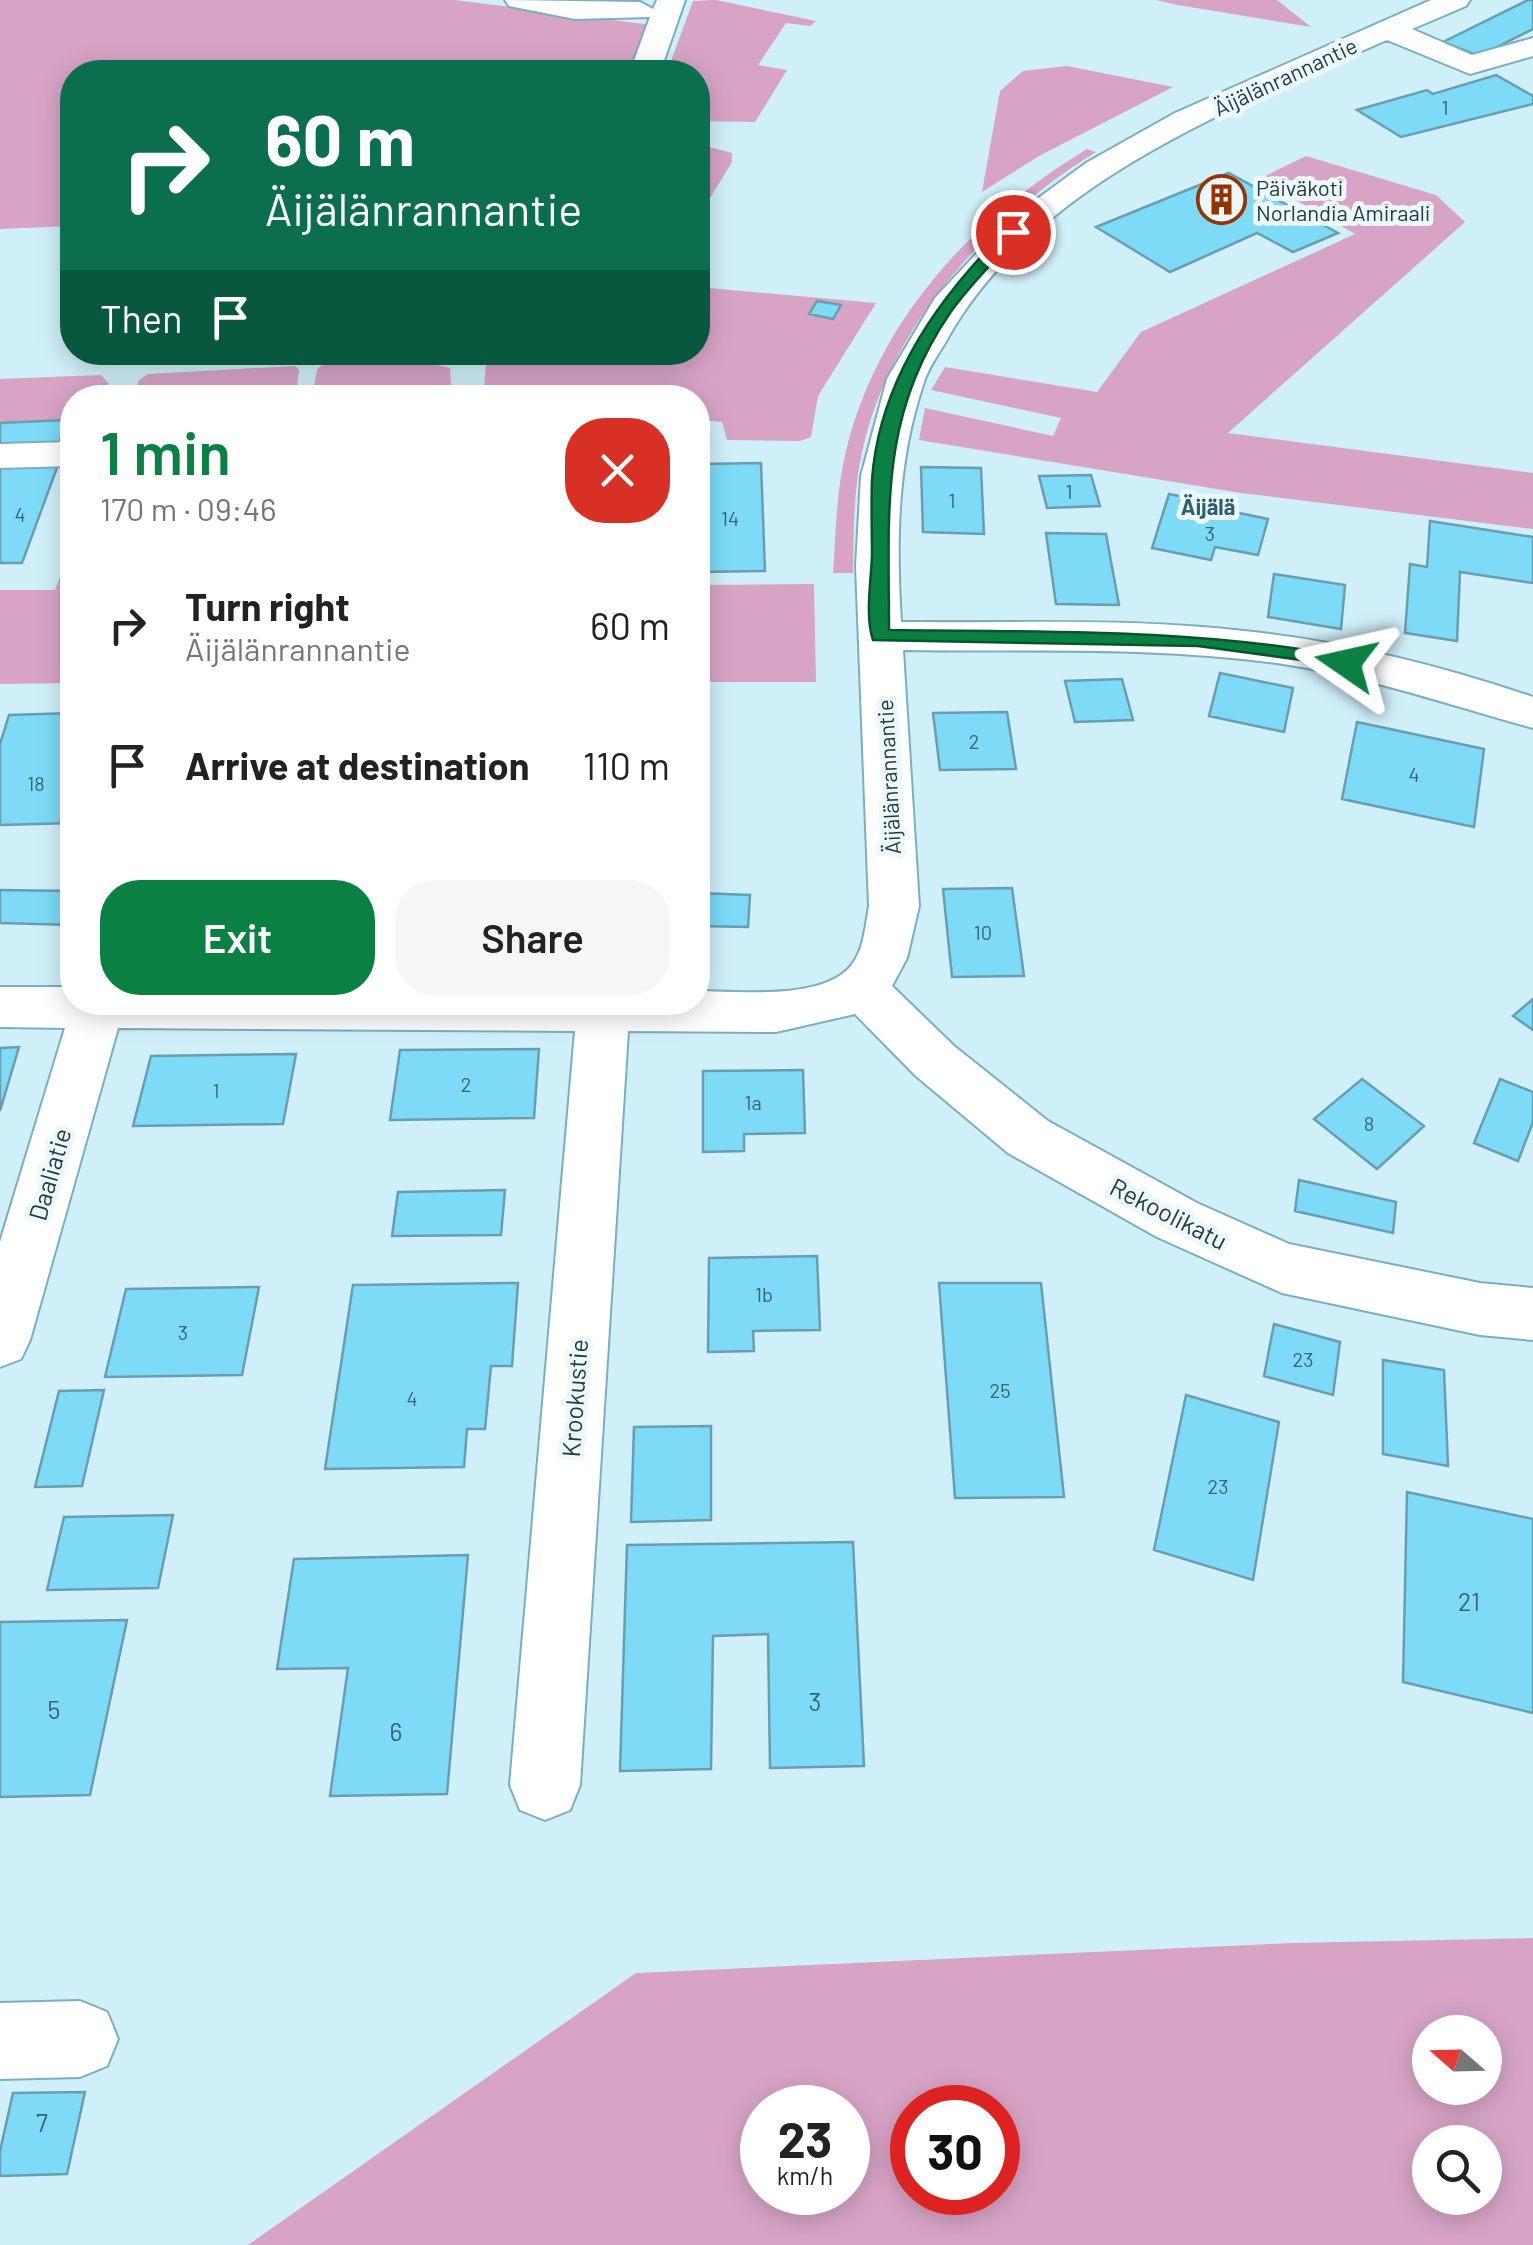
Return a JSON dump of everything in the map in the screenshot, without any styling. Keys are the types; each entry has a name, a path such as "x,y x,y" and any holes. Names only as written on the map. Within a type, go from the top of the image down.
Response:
{"street":[{"path":"519,0 575,10 640,11"},
{"path":"649,60 671,0"},
{"name":"Äijälänrannantie","path":"862,990 888,949 894,906 880,636 881,477 893,414 914,361 942,313 977,267 1038,212 1122,156 1192,118 1456,0"},
{"path":"1389,30 1470,65 1533,47"},
{"path":"0,456 60,454"},
{"path":"880,636 1198,640 1270,648 1443,684 1533,713"},
{"path":"710,1012 776,1012 829,1005 862,990"},
{"name":"Rekoolikatu","path":"862,990 936,1060 1028,1137 1177,1220 1282,1268 1480,1308 1533,1314"},
{"path":"0,1007 60,1008"},
{"name":"Daaliatie","path":"0,1340 96,1015"},
{"name":"Krookustie","path":"544,1785 603,1015"},
{"path":"0,2041 80,2040"}],"shaded area":[{"path":"0,0 455,0 652,25 638,60 60,60 60,226 0,229"},
{"path":"716,0 816,21 810,26 786,23 758,65 787,70 755,122 710,121 710,60 671,60 693,1"},
{"path":"1156,0 1277,0 1311,27 1178,5"},
{"path":"1067,66 1173,87 1039,156 982,192 1000,91 1023,71"},
{"path":"710,147 732,153 732,162 710,198"},
{"path":"1087,149 1096,152 1018,209 982,243 920,319 895,361 862,452 855,497 853,573 833,573 838,496 846,451 881,358 906,316 969,240 1045,176"},
{"path":"1306,156 1436,195 1465,222 1228,433 1533,473 1533,529 1241,493 919,440 925,408 1053,436 1061,418 931,390 945,367 1097,392 1141,332 1355,234 1259,179"},
{"path":"710,288 876,303 818,396 811,437 800,441 727,440 722,422 710,421 710,385 484,385 486,365 710,365"},
{"path":"322,365 437,365 450,368 451,385 314,385"},
{"path":"295,366 299,370 297,385 137,385 148,374"},
{"path":"101,375 109,384 60,385 60,420 0,423 0,379"},
{"path":"60,577 60,683 0,684 0,590 55,590"},
{"path":"814,584 816,682 710,682 710,585"},
{"path":"1533,1938 1533,2245 248,2245 636,1973 1292,1943"}],"building":[{"path":"1533,0 1533,29 1479,56 1443,42"},
{"path":"1496,75 1533,96 1533,104 1401,137 1357,110 1427,90 1433,94"},
{"name":"Päiväkoti Norlandia Amiraali","path":"1229,173 1338,233 1293,252 1257,233 1170,272 1096,227"},
{"path":"817,301 841,305 833,319 809,314"},
{"path":"60,420 59,445 0,448 0,423"},
{"path":"761,463 765,571 710,572 710,464"},
{"path":"58,465 22,563 0,563 0,466"},
{"path":"921,467 981,468 984,534 923,532"},
{"path":"1091,475 1100,506 1047,508 1039,476"},
{"path":"1169,494 1227,505 1225,510 1268,519 1258,555 1215,547 1211,560 1152,548"},
{"path":"1430,521 1533,537 1533,583 1460,572 1457,641 1405,633 1410,564 1427,567"},
{"path":"1046,533 1106,534 1119,605 1056,604"},
{"path":"1274,574 1345,585 1341,629 1268,617"},
{"path":"1220,673 1293,688 1284,732 1209,716"},
{"path":"1122,679 1133,720 1075,722 1065,681"},
{"path":"1007,712 1016,769 940,770 933,713"},
{"path":"60,713 60,823 0,825 0,744 9,715"},
{"path":"1357,722 1484,749 1474,827 1342,799"},
{"path":"1012,888 1024,976 952,977 943,889"},
{"path":"0,890 60,891 60,925 0,923"},
{"path":"710,893 750,895 748,927 710,926"},
{"path":"1533,999 1533,1030 1513,1016"},
{"path":"19,1047 0,1111 0,1048"},
{"path":"539,1049 534,1118 390,1120 400,1050"},
{"path":"296,1054 283,1124 133,1126 151,1056"},
{"path":"803,1070 805,1133 744,1134 744,1151 703,1152 703,1071"},
{"path":"1362,1079 1424,1126 1377,1169 1314,1119"},
{"path":"1500,1079 1533,1092 1533,1122 1518,1161 1474,1143"},
{"path":"1299,1180 1396,1202 1393,1233 1295,1211"},
{"path":"505,1190 501,1235 392,1236 398,1192"},
{"path":"817,1256 820,1330 753,1331 754,1351 708,1352 709,1258"},
{"path":"518,1283 512,1366 491,1366 485,1429 467,1429 464,1467 325,1469 353,1285"},
{"path":"939,1283 1041,1283 1064,1497 955,1498"},
{"path":"259,1287 242,1375 105,1377 126,1289"},
{"path":"1274,1324 1340,1342 1333,1395 1264,1376"},
{"path":"1383,1360 1444,1370 1448,1466 1383,1454"},
{"path":"104,1390 82,1486 35,1487 59,1391"},
{"path":"1186,1395 1279,1422 1253,1580 1154,1550"},
{"path":"711,1426 711,1520 631,1522 634,1427"},
{"path":"1407,1492 1533,1519 1533,1713 1403,1682"},
{"path":"173,1515 158,1588 47,1590 64,1517"},
{"path":"853,1542 864,1766 770,1768 768,1634 713,1636 711,1769 620,1771 627,1545"},
{"path":"468,1555 447,1794 330,1796 348,1668 277,1669 294,1559"},
{"path":"127,1620 90,1795 0,1797 0,1622"},
{"path":"85,2092 67,2174 0,2176 0,2151 13,2093"}],"place":[{"name":"Päiväkoti Norlandia Amiraali","path":"1221,200"}],"district":[{"name":"Äijälä","path":"1208,506"}],"route":[{"path":"1013,232 977,267 942,313 914,361 893,414 881,477 880,636 1198,640 1270,648 1346,663"}]}
